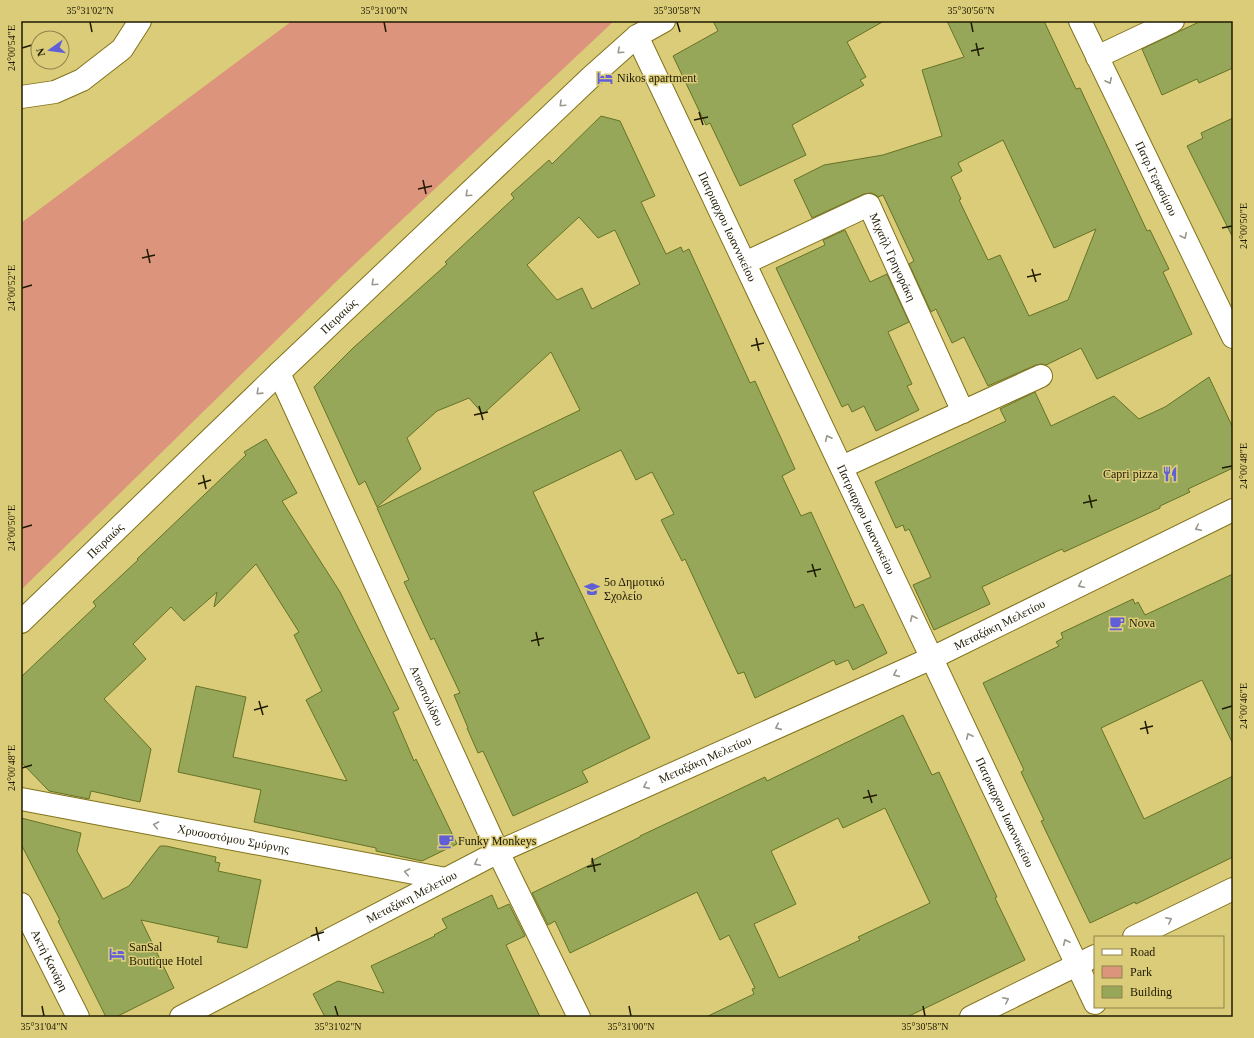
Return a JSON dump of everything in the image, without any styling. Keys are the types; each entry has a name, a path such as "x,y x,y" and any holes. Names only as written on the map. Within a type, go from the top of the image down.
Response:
{"street":[{"path":"21,97 55,92 82,80 122,49 140,21"},
{"name":"Πειραιώς","path":"21,622 278,373 591,77 637,36 664,21"},
{"name":"Πατρ.Γερασίμου","path":"1080,21 1233,337"},
{"path":"1097,57 1173,21"},
{"name":"Πατριαρχου Ιωαννικείου","path":"637,36 932,658 1086,961 1094,998"},
{"name":"Μιχαήλ Γρηγοράκη","path":"745,263 869,205 962,412"},
{"name":"Αποστολίδου","path":"278,373 498,852 579,1017"},
{"path":"842,467 1041,376"},
{"name":"Μεταξάκη Μελετίου","path":"181,1017 498,852 932,658 1233,510"},
{"name":"Χρυσοστόμου Σμύρνης","path":"21,799 446,879"},
{"path":"1136,936 1233,889"},
{"name":"Ακτή Κανάρη","path":"21,904 78,1017"},
{"path":"971,1017 1086,961"},
{"path":"1098,1008 1102,1017"}],"green space":[{"path":"292,21 614,21 342,276 21,590 21,223"}],"building":[{"path":"713,21 884,21 847,42 866,77 860,80 864,85 792,125 806,155 740,186 710,123 706,125 673,56 718,31"},
{"path":"947,21 1044,21 1076,89 1080,88 1147,231 1150,230 1169,269 1163,272 1192,334 1097,379 1081,348 1046,365 1036,365 988,386 964,337 952,343 936,309 931,312 909,264 914,261 883,195 878,197 871,193 864,194 812,218 794,180 824,165 883,155 942,136 922,70 964,57","holes":["1003,140 1054,248 1096,229 1068,300 1029,316 1000,255 988,260 959,200 961,199 951,177 962,171 958,163"]},
{"path":"1201,21 1233,21 1233,68 1199,83 1197,79 1162,95 1142,49"},
{"path":"601,116 620,121 655,196 641,202 666,254 681,247 683,252 689,249 750,383 755,381 795,469 782,476 801,516 811,512 855,608 863,604 887,653 853,670 848,660 836,665 834,660 755,698 744,672 738,674 685,559 682,561 661,520 674,514 652,472 636,480 621,450 533,492 650,738 582,771 588,782 513,816 483,751 478,753 454,695 460,693 434,638 431,640 404,582 409,580 377,508 580,410 551,352 483,414 469,398 437,411 407,438 421,469 377,507 365,481 359,485 314,387 353,348 447,264 445,262 514,198 511,194 549,160 552,164","holes":["579,217 598,238 615,230 640,284 592,309 582,288 557,300 527,265"]},
{"path":"1233,118 1233,238 1187,146 1203,138 1201,133"},
{"path":"845,230 870,282 887,274 909,322 888,332 912,384 907,386 919,410 876,431 864,406 852,412 848,404 842,407 776,268 825,245 823,240"},
{"path":"1209,377 1233,428 1233,468 1188,489 1190,492 1160,506 1160,508 1064,552 1062,549 982,587 990,604 934,630 913,585 931,577 909,529 905,531 903,525 896,528 875,482 1006,421 1000,409 1035,392 1051,426 1114,396 1139,419 1165,407"},
{"path":"266,439 297,493 282,501 340,592 399,709 393,712 414,761 416,759 457,844 422,861 376,851 376,848 254,822 261,790 178,772 196,686 246,697 233,757 347,781 306,700 322,691 294,635 299,632 256,564 214,607 217,592 184,621 171,607 133,644 146,659 104,699 151,749 140,802 91,791 89,799 49,791 21,762 21,677 96,606 93,602 246,455 244,452"},
{"path":"1233,574 1233,744 1202,680 1101,728 1144,819 1233,776 1233,857 1136,904 1135,902 1090,923 1041,821 1044,820 1021,772 1024,770 983,683 1059,646 1056,642 1063,638 1061,633 1133,599 1135,604 1138,602 1145,615"},
{"path":"903,715 932,775 939,772 997,897 995,898 1025,960 907,1017 706,1017 754,994 752,989 755,988 729,935 720,940 697,892 570,953 555,921 548,925 532,893 592,864 591,861 640,836 765,777 767,781","holes":["885,808 930,903 858,937 860,940 779,978 754,924 796,904 771,851 838,818 843,828"]},
{"path":"21,818 81,833 77,851 103,899 129,886 160,846 216,857 215,862 220,863 218,871 261,880 247,948 217,942 219,937 141,920 174,988 116,1017 106,1017 58,921 60,920 21,844"},
{"path":"492,895 498,909 509,904 525,936 506,945 540,1017 325,1017 313,994 338,981 384,993 371,966 435,936 434,935 447,928 442,919"}],"place":[{"name":"Nikos apartment","path":"605,78"},
{"name":"Capri pizza","path":"1170,474"},
{"name":"5ο Δημοτικό Σχολείο","path":"592,589"},
{"name":"Nova","path":"1117,623"},
{"name":"Funky Monkeys","path":"446,841"},
{"name":"SanSal Boutique Hotel","path":"117,954"}]}
